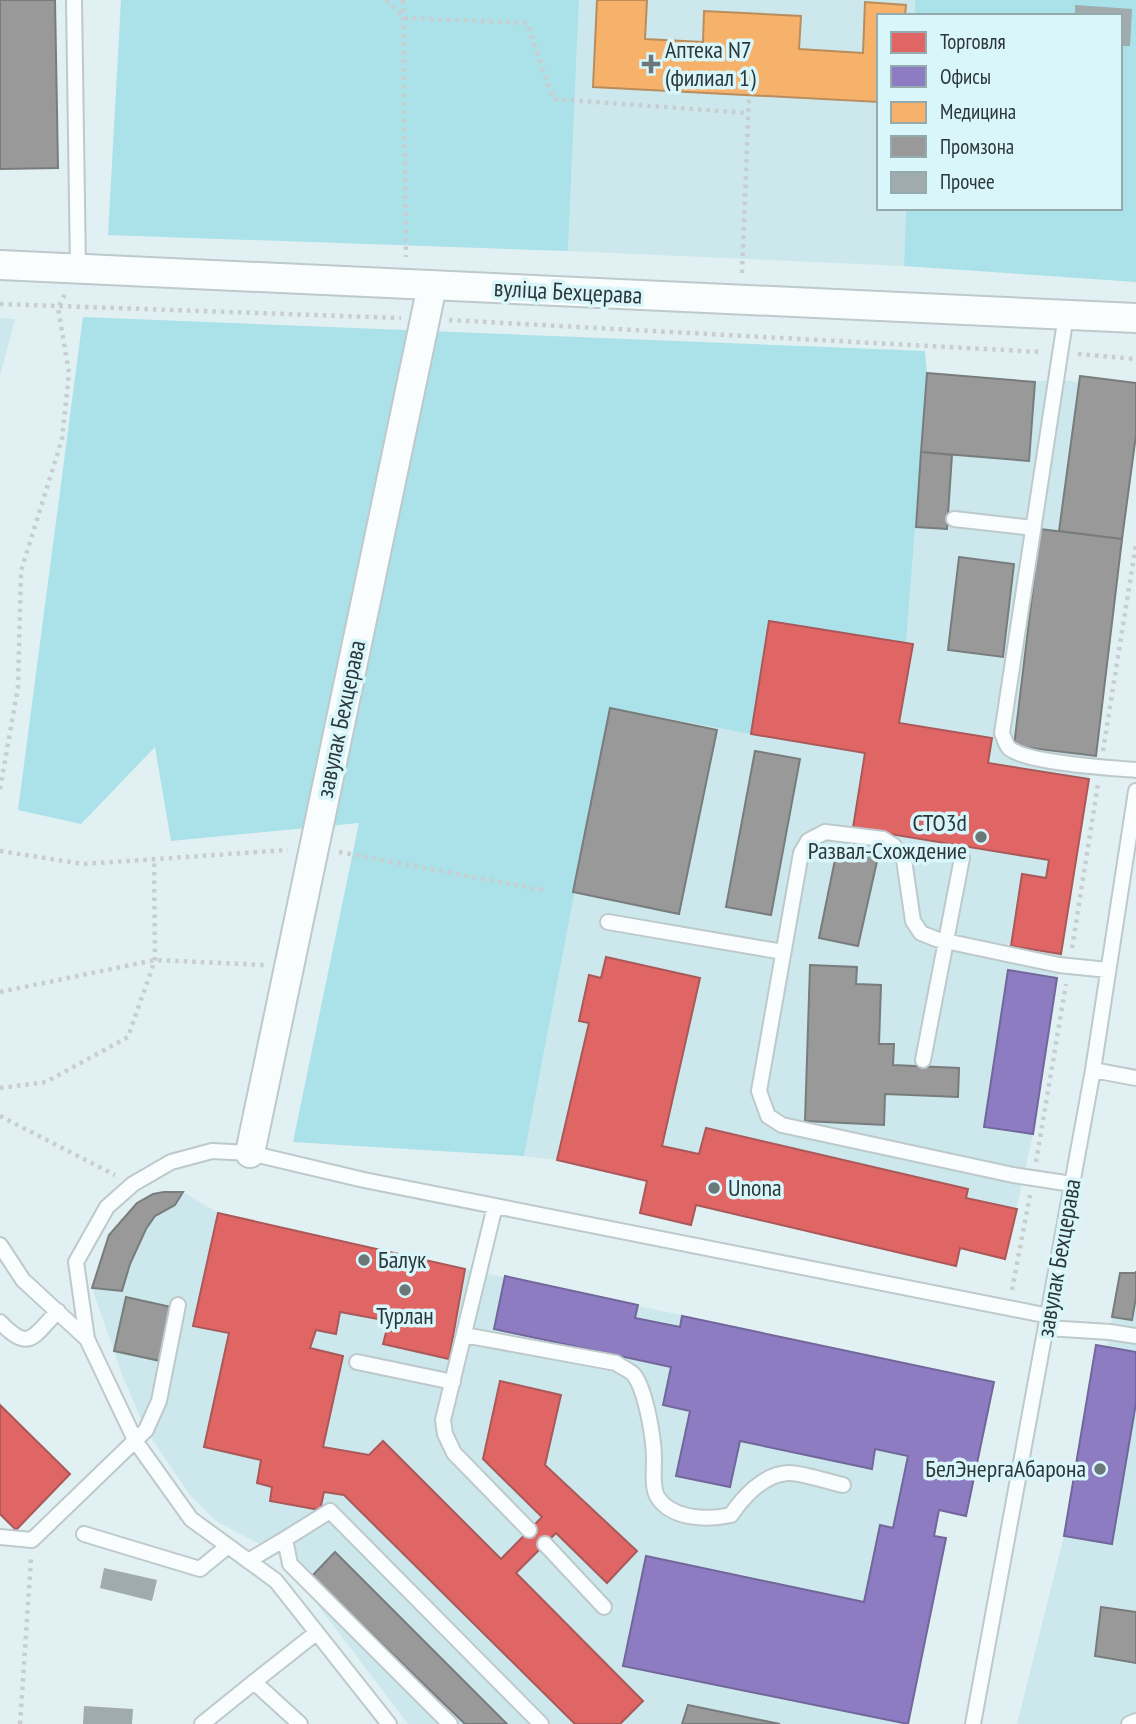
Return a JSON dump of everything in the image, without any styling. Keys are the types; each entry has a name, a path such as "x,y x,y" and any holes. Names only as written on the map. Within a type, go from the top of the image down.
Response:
{"street":[{"name":"вуліца Бехцерава","path":"0,265 1136,318"},
{"name":"завулак Бехцерава","path":"250,1153 432,286"}],"lane":[{"path":"74,0 78,269"},
{"path":"1066,315 1002,733 1008,748 1023,755 1136,770"},
{"path":"954,519 1033,528"},
{"name":"завулак Бехцерава","path":"972,1724 1093,1070 1136,791"},
{"path":"1072,1184 782,1125 768,1116 759,1091 801,853 808,841 825,832 883,839 894,846 904,860 913,921 921,933 945,941 1069,966 1108,970"},
{"path":"923,1060 962,858"},
{"path":"608,922 783,952"},
{"path":"1093,1070 1136,1078"},
{"path":"389,1724 276,1581 191,1519 136,1442 87,1339 76,1262 107,1206 133,1184 171,1161 212,1151 250,1153 364,1180 1009,1308 1048,1322 1136,1336"},
{"path":"495,1206 443,1420 445,1434 454,1452 529,1530"},
{"path":"0,1245 23,1280 87,1339"},
{"path":"0,1536 32,1540 146,1430 159,1401 178,1305"},
{"path":"0,1322 15,1338 24,1340 32,1336 58,1311"},
{"path":"464,1335 616,1363 633,1375 645,1408 654,1453 657,1496 672,1511 693,1517 716,1518 731,1515 738,1504 765,1480 788,1473 843,1485"},
{"path":"357,1362 453,1382"},
{"path":"248,1561 330,1511 541,1724"},
{"path":"83,1534 200,1569 228,1546"},
{"path":"285,1539 290,1564 450,1724"},
{"path":"545,1544 604,1607"},
{"path":"202,1724 316,1633"},
{"path":"254,1682 300,1724"},
{"path":"1129,1724 1136,1721"}],"path":[{"path":"386,0 405,18 527,23 553,99 748,113"},
{"path":"403,0 407,257"},
{"path":"742,273 749,96"},
{"path":"0,789 18,687 21,571 62,439 69,373 58,308 78,269"},
{"path":"0,304 426,319 1059,352 1136,359"},
{"path":"1009,1308 1069,966 1136,544"},
{"path":"0,851 83,863 314,848 548,891"},
{"path":"0,1088 46,1082 128,1037 155,960 154,860"},
{"path":"0,992 155,960 291,967"},
{"path":"0,1116 133,1184"},
{"path":"20,1724 32,1540"}],"shaded area":[{"path":"121,0 579,0 568,251 108,235"},
{"path":"579,0 915,0 915,14 877,14 877,210 906,210 904,266 568,251"},
{"path":"915,0 1136,0 1136,282 904,266 906,210 1122,210 1122,14 915,14"},
{"path":"83,317 925,351 927,373 906,643 769,621 751,734 610,708 524,1156 293,1142 359,823 171,841 155,747 81,824 18,810"},
{"path":"0,318 15,319 0,376"},
{"path":"927,373 1035,382 1055,379 1136,390 1136,434 1096,756 1089,779 1033,1134 1005,1259 960,1248 956,1266 696,1205 691,1225 640,1213 647,1181 557,1160 524,1156 610,708 751,734 769,621 906,642"},
{"path":"183,1192 218,1213 465,1269 994,1382 966,1516 939,1511 934,1535 946,1538 908,1724 408,1724 279,1554 216,1521 189,1494 146,1430 123,1377 92,1288 100,1261 109,1235 137,1203 153,1194"},
{"path":"1136,1271 1136,1724 1017,1724 1064,1536 1096,1345 1107,1346 1120,1273"}],"building: Торговля":[{"path":"769,621 913,644 899,723 992,738 988,763 1089,779 1061,954 1011,946 1022,874 1046,878 1049,860 853,828 865,753 751,734"},
{"path":"606,957 700,978 662,1146 699,1154 706,1128 968,1189 966,1198 1017,1209 1005,1259 960,1248 956,1266 696,1205 691,1225 640,1213 647,1181 557,1160 589,1023 579,1021 589,975 601,978"},
{"path":"218,1213 465,1269 449,1359 383,1344 389,1321 340,1312 336,1334 316,1330 310,1348 343,1356 323,1447 369,1455 383,1441 501,1559 542,1517 483,1459 500,1381 561,1395 545,1465 637,1551 607,1583 556,1533 516,1573 643,1701 620,1724 575,1724 344,1495 324,1492 320,1510 270,1501 272,1487 257,1483 261,1460 204,1447 229,1333 193,1326"},
{"path":"0,1405 70,1474 16,1530 0,1514"}],"building: Офисы":[{"path":"1008,970 1057,978 1033,1134 984,1127"},
{"path":"505,1276 638,1305 635,1318 680,1327 682,1316 994,1382 966,1516 939,1510 934,1536 946,1538 908,1724 623,1666 646,1556 864,1602 880,1525 893,1528 908,1456 875,1449 872,1469 740,1441 730,1487 676,1476 690,1411 663,1405 671,1367 494,1329"},
{"name":"БелЭнергаАбарона","path":"1096,1345 1136,1352 1136,1403 1112,1544 1064,1536"}],"building: Медицина":[{"path":"597,0 647,0 645,39 703,42 704,11 801,16 799,49 863,53 865,2 906,5 905,14 877,14 877,102 593,87"}],"building: Промзона":[{"path":"0,0 55,0 58,168 0,169"},
{"path":"927,373 1035,382 1029,461 921,452"},
{"path":"1080,376 1136,383 1136,435 1122,539 1059,531"},
{"path":"921,452 952,455 947,529 916,527"},
{"path":"1040,529 1122,539 1096,756 1014,746"},
{"path":"959,557 1014,564 1003,657 948,650"},
{"path":"610,708 717,730 679,914 573,892"},
{"path":"755,751 800,759 771,915 726,907"},
{"path":"837,850 878,857 858,946 819,938"},
{"path":"810,965 857,967 856,984 881,985 879,1044 894,1044 893,1065 959,1068 958,1097 885,1094 884,1125 805,1121"},
{"path":"183,1192 175,1205 155,1216 146,1229 130,1264 122,1291 92,1288 109,1235 137,1203 153,1194"},
{"path":"1120,1273 1136,1273 1132,1320 1112,1317"},
{"path":"126,1297 171,1307 160,1361 114,1351"},
{"path":"335,1552 507,1724 465,1724 312,1576"},
{"path":"1101,1607 1136,1612 1136,1663 1095,1656"},
{"path":"688,1705 780,1724 682,1724"}],"building: Прочее":[{"path":"1075,5 1132,9 1130,46 1122,46 1122,14 1075,14"},
{"path":"104,1568 157,1580 152,1601 100,1588"},
{"path":"84,1706 133,1709 132,1724 83,1724"}],"place":[{"name":"Аптека N7 (филиал 1)","path":"651,64"},
{"name":"СТО3d Развал-Схождение","path":"981,837"},
{"name":"Unona","path":"714,1188"},
{"name":"Балук","path":"364,1260"},
{"name":"Турлан","path":"405,1290"},
{"name":"БелЭнергаАбарона","path":"1100,1469"}]}
